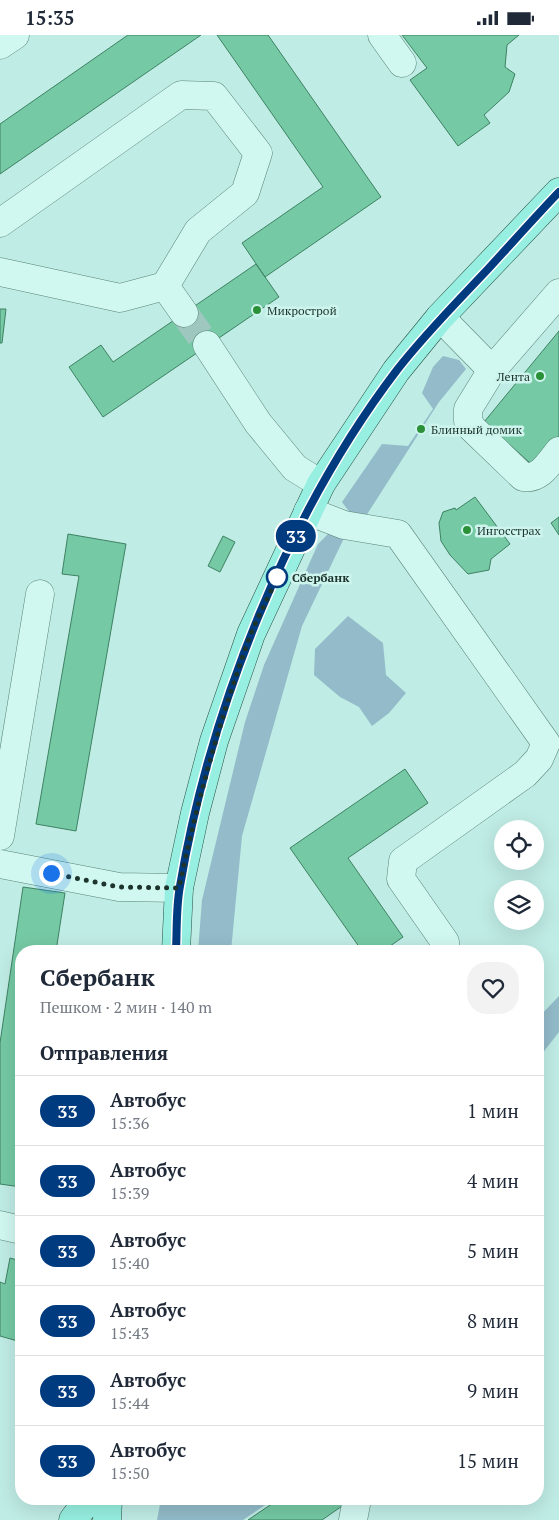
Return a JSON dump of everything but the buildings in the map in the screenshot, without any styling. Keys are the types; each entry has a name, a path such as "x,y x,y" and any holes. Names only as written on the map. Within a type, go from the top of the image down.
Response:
{"main road":[{"path":"176,945 179,888 195,813 214,741 248,643 321,484 396,371 440,317 559,192"},
{"path":"73,1520 84,1505"},
{"path":"107,1520 108,1505"}],"lane":[{"path":"0,45 15,35"},
{"path":"382,35 402,63"},
{"path":"0,223 181,95 214,96 258,153 246,193 198,231 165,286 120,298 0,272"},
{"path":"165,286 184,313"},
{"path":"559,293 492,371 468,409 468,421 472,428 523,477 530,479 538,476 559,451"},
{"path":"440,317 492,371"},
{"path":"207,345 258,423 295,468 321,484"},
{"path":"308,511 344,525 398,534 553,745 525,774 403,861 401,879 444,942 444,945"},
{"path":"0,836 40,594"},
{"path":"0,864 119,887 179,888"},
{"path":"0,1225 15,1229"},
{"path":"353,1520 356,1505"}],"shaded area":[{"path":"443,356 459,360 466,369 439,402 364,519 353,517 342,502 382,444 408,446 433,409 422,393 433,367"},
{"path":"328,534 345,536 302,626 242,836 232,945 198,945 202,900 245,722 264,665 318,544"},
{"path":"348,616 383,643 386,675 406,693 389,713 372,726 359,707 340,697 314,675 315,649"},
{"path":"559,996 559,1032 544,1051 544,1012"},
{"path":"160,1505 265,1505 243,1520 157,1520"}],"tunnel":[{"path":"184,313 207,345"}],"bus line":[{"name":"33","path":"176,945 179,888 195,813 214,741 251,634 321,484 396,371 440,317 559,192"}],"place":[{"name":"Микрострой","path":"257,310"},
{"name":"Лента","path":"540,376"},
{"name":"Блинный домик","path":"421,429"},
{"name":"Ингосстрах","path":"467,530"},
{"name":"Сбербанк","path":"277,577"}],"route":[{"path":"51,873 119,887 179,888 195,813 214,741 251,634 277,577"}]}
